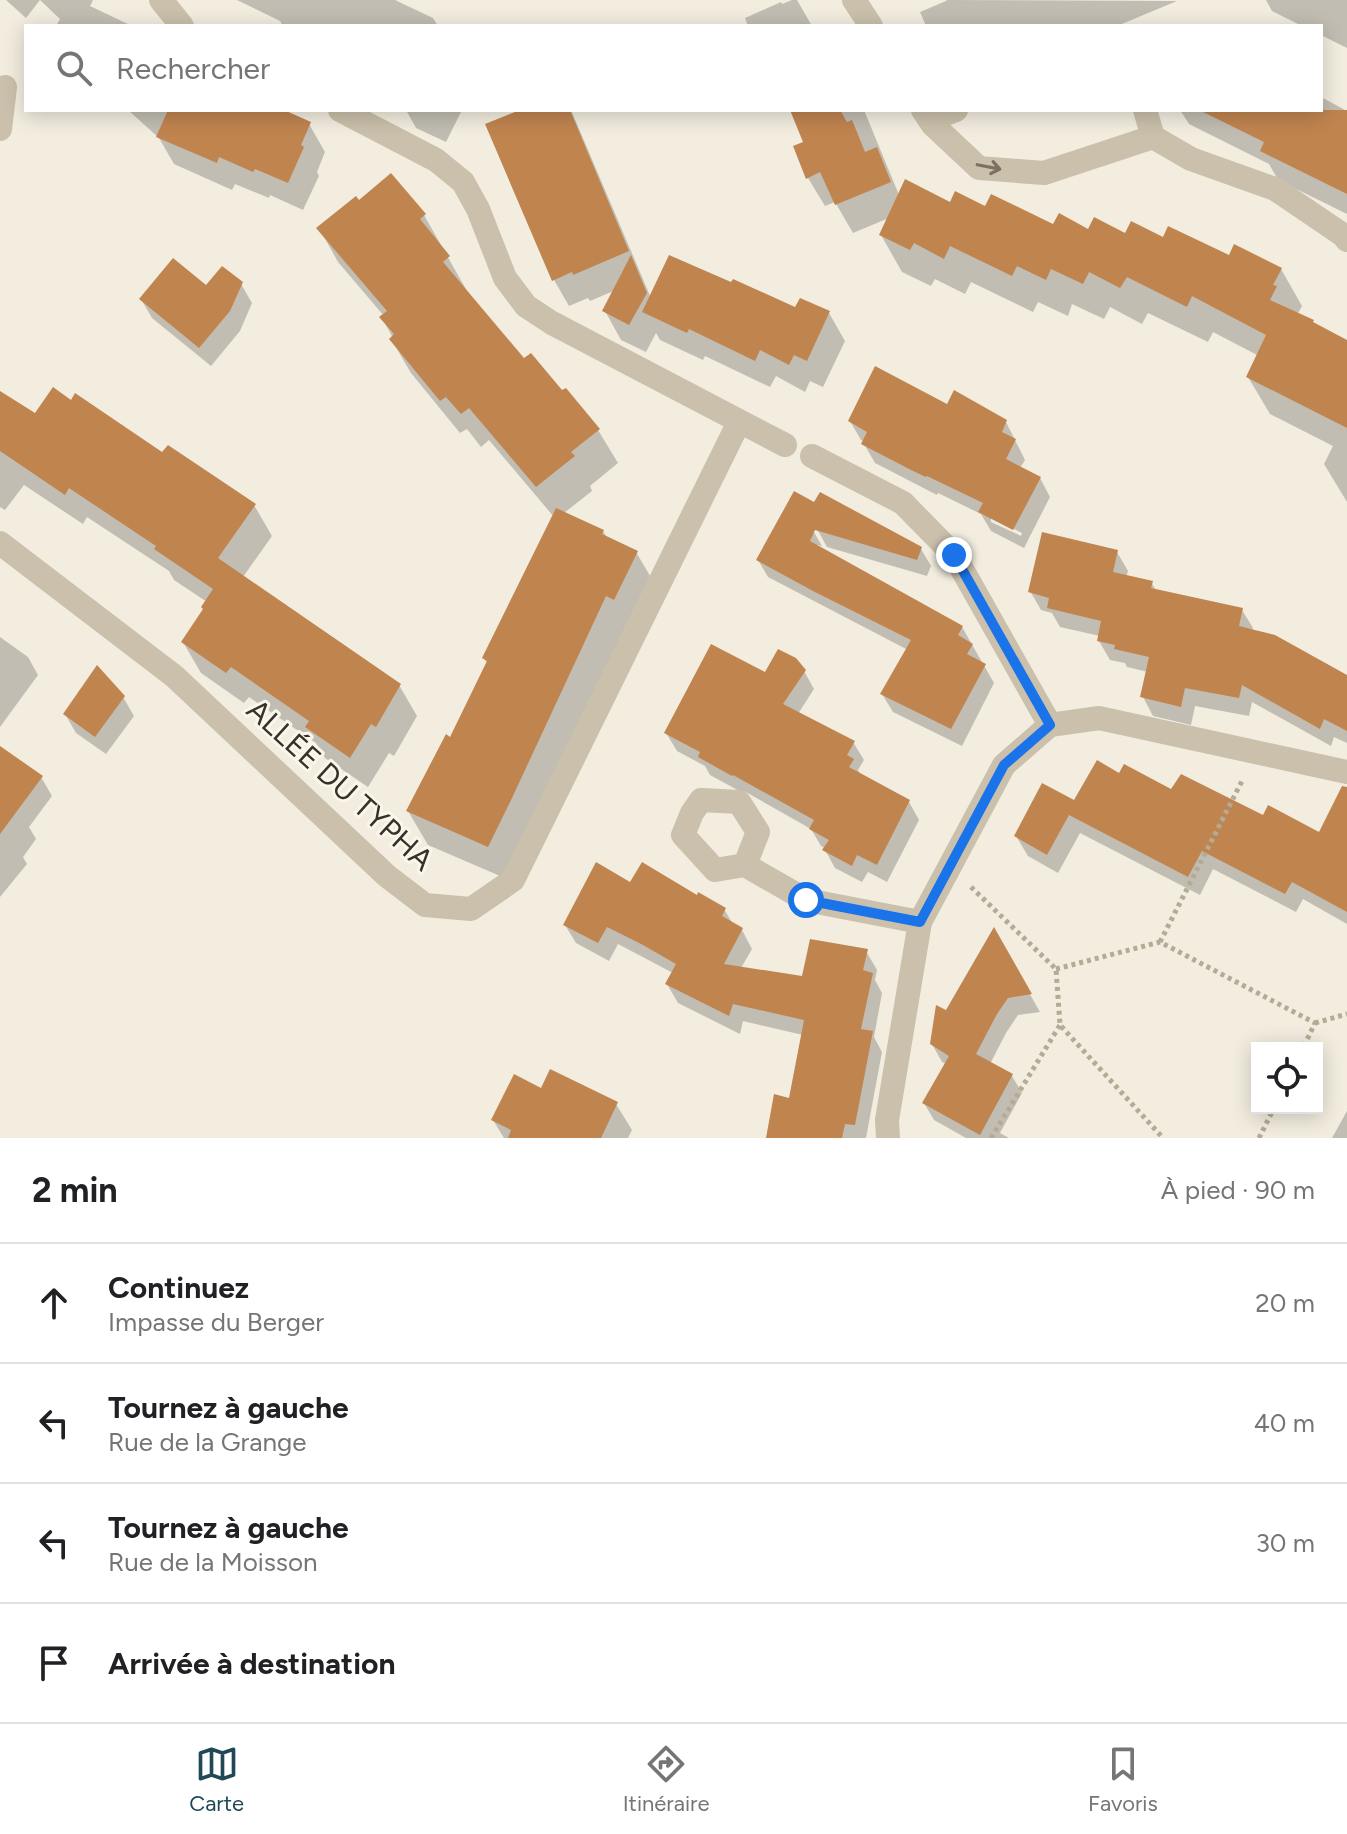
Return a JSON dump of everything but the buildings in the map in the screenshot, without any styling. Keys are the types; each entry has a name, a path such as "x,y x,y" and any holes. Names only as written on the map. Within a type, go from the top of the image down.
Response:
{"street":[{"path":"161,0 180,24"},
{"path":"854,0 870,24"},
{"path":"0,129 5,87"},
{"path":"344,112 436,160 463,182 478,209 505,278 526,306 552,323 785,445"},
{"path":"1146,112 1153,137 1191,159 1275,189 1347,240"},
{"path":"926,115 979,168 1044,173 1153,137"},
{"name":"ALLÉE DU TYPHA","path":"0,543 174,676 387,876 425,905 471,909 513,880 739,422"},
{"path":"812,456 903,503 954,555 1050,725"},
{"path":"888,1138 887,1120 920,922 1004,765 1050,725 1099,718 1347,772"},
{"path":"745,865 806,900 920,922"}],"path":[{"path":"1160,942 1256,753"},
{"path":"950,867 1056,969 1060,1025 991,1138"},
{"path":"1056,969 1160,942 1315,1023 1347,1014"},
{"path":"1306,1042 1315,1023"},
{"path":"1060,1025 1163,1138"},
{"path":"1259,1138 1271,1114"}],"route":[{"path":"806,900 920,922 1004,765 1050,725 954,555"}]}
